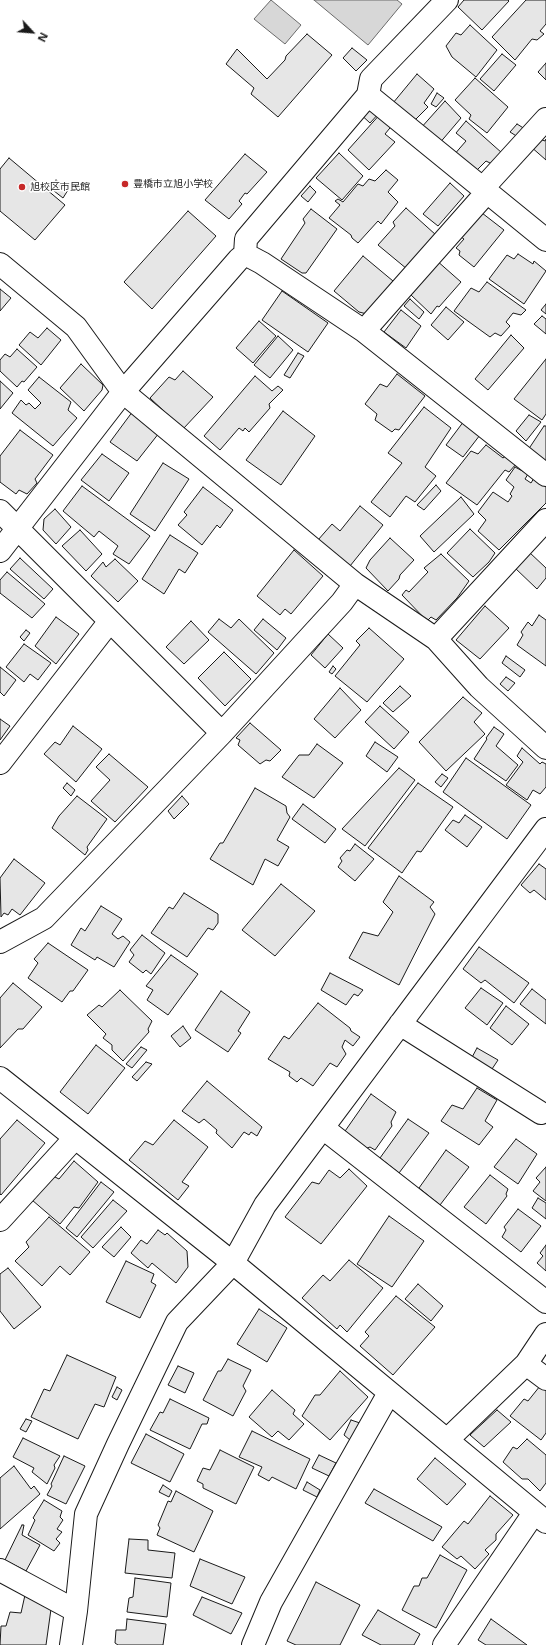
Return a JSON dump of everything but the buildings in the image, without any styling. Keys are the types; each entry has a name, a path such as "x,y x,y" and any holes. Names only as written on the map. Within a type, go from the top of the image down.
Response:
{"street":[{"path":"0,551 123,392 245,254 246,239 368,95 371,79 447,0"},
{"path":"368,95 546,240"},
{"path":"364,331 546,119"},
{"path":"245,254 262,263 364,331 546,476"},
{"path":"0,264 76,327 123,392 355,584 436,639 479,687 546,748"},
{"path":"0,511 222,733"},
{"path":"436,639 546,520"},
{"path":"0,942 44,918 222,733 342,602 355,584"},
{"path":"0,763 110,621"},
{"path":"71,1645 86,1514 177,1322 233,1264 265,1205 546,828"},
{"path":"400,1024 541,1114"},
{"path":"0,1078 233,1264 540,1517 444,1645"},
{"path":"323,1128 546,1302"},
{"path":"0,1220 75,1138"},
{"path":"446,1440 526,1364 546,1334"},
{"path":"526,1364 546,1380"},
{"path":"253,1645 271,1602 389,1393"},
{"path":"0,1570 76,1611"}],"shaded area":[{"path":"271,0 301,25 285,44 254,19"},
{"path":"314,0 397,0 402,4 368,45"}],"place":[{"name":"豊橋市立旭小学校","path":"125,184"},
{"name":"旭校区市民館","path":"22,187"}]}
